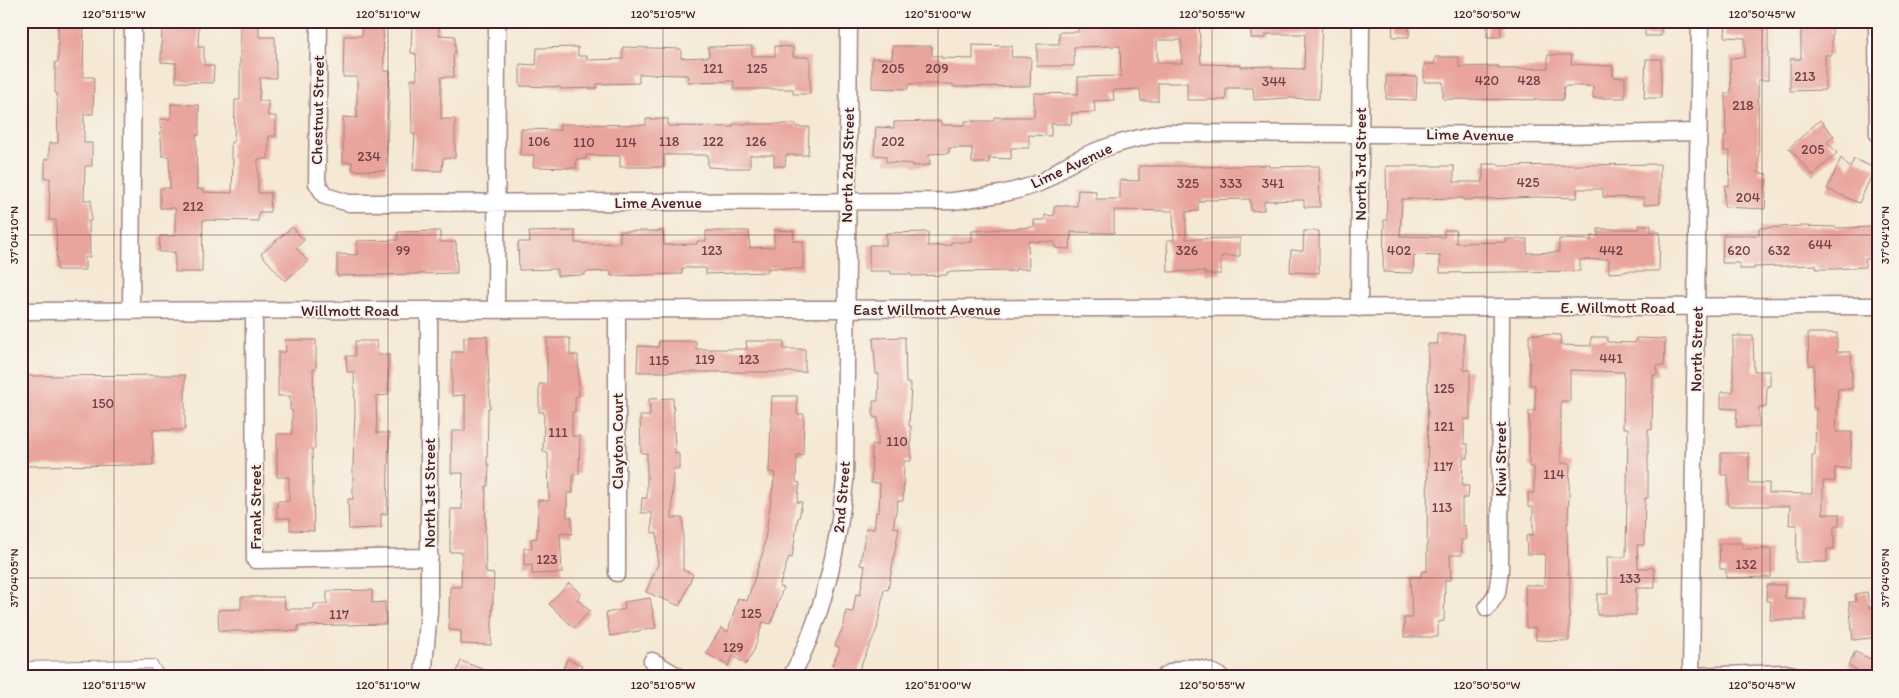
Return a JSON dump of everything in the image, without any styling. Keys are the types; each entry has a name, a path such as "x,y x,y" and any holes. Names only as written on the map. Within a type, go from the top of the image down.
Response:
{"street":[{"path":"131,311 133,21"},
{"name":"Chestnut Street","path":"319,21 316,168 317,184 325,196"},
{"path":"496,309 497,21"},
{"name":"North 2nd Street","path":"846,309 849,21"},
{"name":"North 3rd Street","path":"1359,308 1361,21"},
{"name":"North Street","path":"1690,676 1700,21"},
{"path":"1877,21 1877,134"},
{"name":"Lime Avenue","path":"325,196 349,204 953,201 996,196 1040,183 1068,164 1098,150 1129,140 1161,133 1558,135 1698,132"},
{"name":"E. Willmott Road","path":"1359,308 1878,306"},
{"name":"East Willmott Avenue","path":"496,309 1359,308"},
{"name":"Kiwi Street","path":"1488,608 1496,593 1500,571 1501,308"},
{"name":"Willmott Road","path":"21,311 496,309"},
{"name":"Clayton Court","path":"617,309 617,573"},
{"name":"2nd Street","path":"791,677 814,625 825,591 837,542 845,481 846,309"},
{"name":"Frank Street","path":"254,310 255,560 430,557"},
{"name":"North 1st Street","path":"423,676 429,611 430,557 429,310"},
{"path":"652,662 680,677"},
{"path":"1164,677 1172,671 1187,667 1202,668 1221,677"},
{"path":"1690,676 1785,673 1802,677"}],"lane":[{"path":"21,666 153,664 160,677"},
{"path":"70,677 71,665"}],"building":[{"path":"58,21 84,21 83,77 94,77 93,114 84,114 84,143 92,143 92,166 85,166 84,200 91,200 91,221 89,221 90,257 85,257 85,270 57,270 56,220 49,220 50,178 45,178 45,159 49,159 49,143 58,143 55,62 58,62"},
{"path":"173,21 199,21 198,47 204,47 204,65 214,66 213,83 176,82 176,63 161,62 162,24 173,24"},
{"path":"240,21 259,21 259,37 275,37 276,78 260,78 259,101 268,101 268,116 276,116 276,136 269,136 268,159 258,159 258,193 271,193 270,212 259,212 258,221 203,220 202,272 175,272 175,252 159,252 160,236 175,236 175,208 160,208 160,188 170,188 169,156 162,156 160,119 171,119 171,104 199,105 199,135 196,135 197,189 203,189 203,192 232,193 233,159 231,158 231,142 234,142 235,100 240,100"},
{"path":"362,21 383,21 384,71 390,71 386,171 352,170 352,162 343,162 343,117 357,118 357,77 343,77 344,36 362,36"},
{"path":"412,21 439,21 439,35 455,36 455,54 453,54 454,77 441,77 441,119 455,119 455,158 443,158 442,171 413,170 415,134 412,134 411,79 417,79 416,54 411,53"},
{"path":"1199,21 1201,64 1304,69 1305,34 1266,34 1266,38 1251,38 1251,21 1322,21 1319,99 1254,100 1253,88 1226,88 1226,100 1187,100 1187,83 1158,83 1158,101 1141,101 1140,89 1113,90 1114,100 1094,101 1095,112 1072,113 1071,124 1051,124 1051,136 1029,135 1029,148 1011,148 1011,159 989,158 989,163 972,163 972,148 949,148 949,153 929,154 930,165 913,166 913,164 886,162 886,156 874,155 876,127 894,128 894,122 941,121 941,125 965,125 965,121 994,121 994,117 1034,117 1034,93 1078,94 1078,77 1121,76 1120,46 1074,47 1074,66 1037,66 1037,44 1059,44 1059,32 1078,32 1078,22","holes":["1157,40 1181,40 1182,63 1157,63"]},
{"path":"1392,21 1409,21 1409,37 1393,37"},
{"path":"1487,21 1500,21 1501,37 1487,37"},
{"path":"1645,21 1661,21 1661,36 1645,36"},
{"path":"1726,21 1768,21 1768,80 1758,80 1759,173 1767,174 1765,209 1724,207 1725,185 1729,186 1730,151 1724,151 1724,136 1726,136 1725,93 1731,93 1730,58 1745,57 1745,38 1725,37"},
{"path":"1801,21 1832,21 1832,55 1825,55 1825,90 1790,91 1790,59 1801,59"},
{"path":"973,45 1012,46 1011,57 1031,57 1030,86 953,87 953,84 908,84 908,89 872,88 872,58 892,59 893,46 932,46 932,56 973,59"},
{"path":"752,46 752,56 775,56 775,46 793,47 793,57 810,57 810,94 793,94 793,89 734,89 734,81 688,82 687,75 639,74 639,83 597,84 597,88 560,89 560,87 520,86 520,64 536,65 537,48 578,47 578,56 587,56 587,60 623,59 623,47 681,49 681,58 709,57 708,47"},
{"path":"1548,55 1572,55 1571,64 1613,66 1613,77 1625,77 1625,98 1593,98 1593,86 1564,86 1563,100 1443,99 1443,82 1424,82 1424,64 1435,64 1435,57 1459,57 1459,67 1498,66 1498,69 1548,68"},
{"path":"1646,59 1661,59 1661,98 1644,98"},
{"path":"1386,76 1417,77 1416,100 1386,99"},
{"path":"646,119 668,119 668,126 733,127 733,124 796,124 796,127 809,127 808,155 786,155 785,166 774,166 774,155 750,155 750,168 724,168 708,167 708,155 664,155 664,167 620,167 620,156 586,155 586,159 576,159 576,168 533,167 534,155 520,155 521,129 560,130 560,124 646,125"},
{"path":"1820,120 1834,136 1827,142 1837,153 1813,175 1789,148"},
{"path":"1841,158 1850,168 1854,159 1875,168 1859,203 1827,189"},
{"path":"1483,164 1499,164 1499,166 1660,164 1660,204 1644,205 1644,198 1603,197 1603,189 1577,189 1577,198 1402,199 1400,236 1444,237 1444,230 1456,230 1456,243 1507,242 1506,239 1527,239 1527,253 1559,252 1559,239 1591,240 1591,236 1598,236 1598,229 1639,229 1639,225 1651,225 1651,232 1660,232 1659,271 1609,273 1609,259 1580,260 1580,271 1440,273 1440,256 1414,255 1413,273 1383,272 1384,220 1387,220 1386,166 1454,166 1454,182 1483,182"},
{"path":"1269,165 1269,167 1319,166 1320,207 1304,207 1304,200 1264,201 1264,210 1251,211 1250,199 1203,200 1203,202 1198,202 1198,211 1186,212 1186,239 1240,238 1240,256 1221,256 1221,274 1205,274 1205,271 1168,272 1167,240 1174,240 1173,211 1114,210 1114,233 1071,232 1070,249 1055,248 1055,242 1028,241 1029,269 947,272 947,275 911,276 911,274 891,274 891,271 869,271 869,245 886,245 886,233 928,232 928,246 951,245 951,242 972,242 972,231 1034,227 1034,220 1045,220 1045,215 1054,216 1054,206 1077,206 1078,190 1096,191 1096,199 1120,199 1120,180 1139,181 1139,166"},
{"path":"1801,226 1836,228 1876,227 1877,259 1865,259 1865,267 1835,269 1816,269 1816,265 1740,269 1740,263 1722,263 1723,235 1759,235 1759,228"},
{"path":"292,227 304,240 296,248 308,261 285,281 261,254"},
{"path":"774,230 794,231 793,241 803,241 803,269 768,268 768,272 706,274 706,268 682,268 682,274 611,276 611,271 585,272 585,275 557,276 557,269 519,270 518,242 530,242 529,232 575,231 575,243 593,244 620,243 620,231 663,231 664,245 697,244 697,241 706,241 706,231 749,231 750,248 774,247"},
{"path":"440,231 440,242 456,242 457,273 337,276 337,254 357,255 357,241 398,240 398,232"},
{"path":"1304,231 1319,231 1319,273 1290,272 1291,250 1303,251"},
{"path":"1808,333 1837,333 1837,352 1851,352 1852,389 1838,389 1836,432 1852,432 1850,468 1835,468 1835,481 1823,481 1823,514 1839,514 1839,526 1834,526 1834,549 1827,549 1827,562 1796,562 1797,525 1789,525 1790,506 1728,506 1728,475 1721,475 1721,453 1749,453 1749,483 1769,483 1769,493 1812,494 1812,455 1815,455 1816,408 1813,408 1814,365 1809,365"},
{"path":"1437,334 1464,334 1464,370 1470,370 1470,419 1464,419 1464,444 1468,444 1468,458 1463,458 1462,486 1469,486 1468,498 1462,498 1462,526 1465,525 1466,540 1461,540 1462,555 1450,555 1451,580 1445,580 1444,621 1438,622 1438,637 1404,637 1404,618 1412,618 1410,577 1421,577 1421,572 1427,571 1428,344 1438,344"},
{"path":"1529,334 1561,335 1560,345 1591,346 1591,337 1607,337 1607,342 1635,343 1636,338 1665,339 1664,366 1657,365 1657,375 1653,375 1652,430 1648,429 1648,498 1645,498 1644,545 1637,545 1638,568 1654,568 1655,588 1636,588 1636,615 1597,615 1597,594 1608,594 1607,557 1626,557 1628,428 1623,428 1624,372 1570,370 1570,401 1561,401 1561,463 1570,463 1567,523 1568,574 1570,574 1569,641 1536,640 1536,628 1526,628 1525,585 1544,585 1545,554 1527,554 1526,536 1533,535 1533,507 1528,507 1528,493 1534,493 1534,467 1529,467 1529,411 1535,411 1535,385 1530,385"},
{"path":"487,336 490,408 488,408 487,464 489,464 488,486 486,486 485,533 486,573 494,574 491,645 461,644 461,631 449,630 449,614 450,587 461,587 462,552 450,552 450,540 451,509 462,509 463,473 451,473 452,431 465,431 465,395 452,396 452,352 464,352 464,337"},
{"path":"1733,336 1753,336 1754,371 1770,371 1770,386 1767,386 1766,407 1759,407 1759,427 1736,427 1737,409 1721,408 1721,392 1733,392"},
{"path":"905,337 906,383 911,383 909,426 911,426 911,461 904,461 903,501 898,501 893,527 899,528 888,590 884,589 877,629 856,676 832,666 840,648 835,645 844,625 846,611 853,612 856,594 860,595 865,566 860,565 866,528 874,529 876,512 879,512 880,483 871,483 872,445 878,445 878,418 873,417 873,401 878,401 879,374 876,374 873,338"},
{"path":"547,338 570,338 570,355 578,355 579,396 575,397 575,412 572,412 572,436 580,436 579,474 573,474 573,493 567,493 567,517 572,517 572,534 560,533 562,573 532,574 532,565 524,566 524,548 532,548 531,539 537,538 538,500 549,501 548,453 543,452 544,412 539,412 539,384 547,384"},
{"path":"285,340 316,340 316,369 313,369 315,449 312,449 314,531 290,530 290,518 277,518 277,501 289,501 289,477 277,477 277,434 292,434 290,396 278,396 278,352 286,352"},
{"path":"355,341 377,341 378,355 389,355 388,395 376,396 377,433 389,433 387,514 381,514 381,528 349,529 348,499 353,499 355,413 354,372 347,372 346,356 355,356"},
{"path":"659,341 696,341 696,349 747,349 746,341 784,341 784,349 805,349 805,372 637,372 638,346 658,347"},
{"path":"185,375 185,430 153,430 153,465 21,466 21,376"},
{"path":"772,396 797,396 797,414 804,414 803,455 797,455 796,482 800,483 797,502 802,502 792,558 789,557 779,587 783,588 771,624 763,622 754,650 746,664 733,656 728,666 706,653 721,628 728,632 738,598 747,601 763,552 775,473 769,472"},
{"path":"673,398 675,453 679,454 679,469 673,469 672,518 683,518 683,570 693,574 680,606 646,592 658,564 657,533 652,533 652,513 641,513 642,498 647,498 647,453 641,453 640,416 650,416 649,399"},
{"path":"1719,543 1742,543 1742,549 1771,549 1771,577 1726,578 1726,569 1720,569"},
{"path":"569,583 581,594 577,599 590,611 574,628 549,604"},
{"path":"1767,585 1785,585 1785,598 1805,599 1805,620 1770,620 1771,601 1766,601"},
{"path":"372,590 372,603 385,602 386,624 298,626 298,631 219,631 218,610 241,609 241,597 284,597 285,609 314,609 314,604 327,604 327,591"},
{"path":"1867,592 1869,608 1878,607 1878,637 1853,640 1849,602 1856,602 1855,594"},
{"path":"650,598 656,628 610,636 606,613 625,609 624,602"},
{"path":"1855,652 1877,662 1870,677 1854,677 1857,670 1848,666"},
{"path":"567,659 582,665 577,677 560,677"},
{"path":"461,661 501,676 501,677 455,677"}]}
